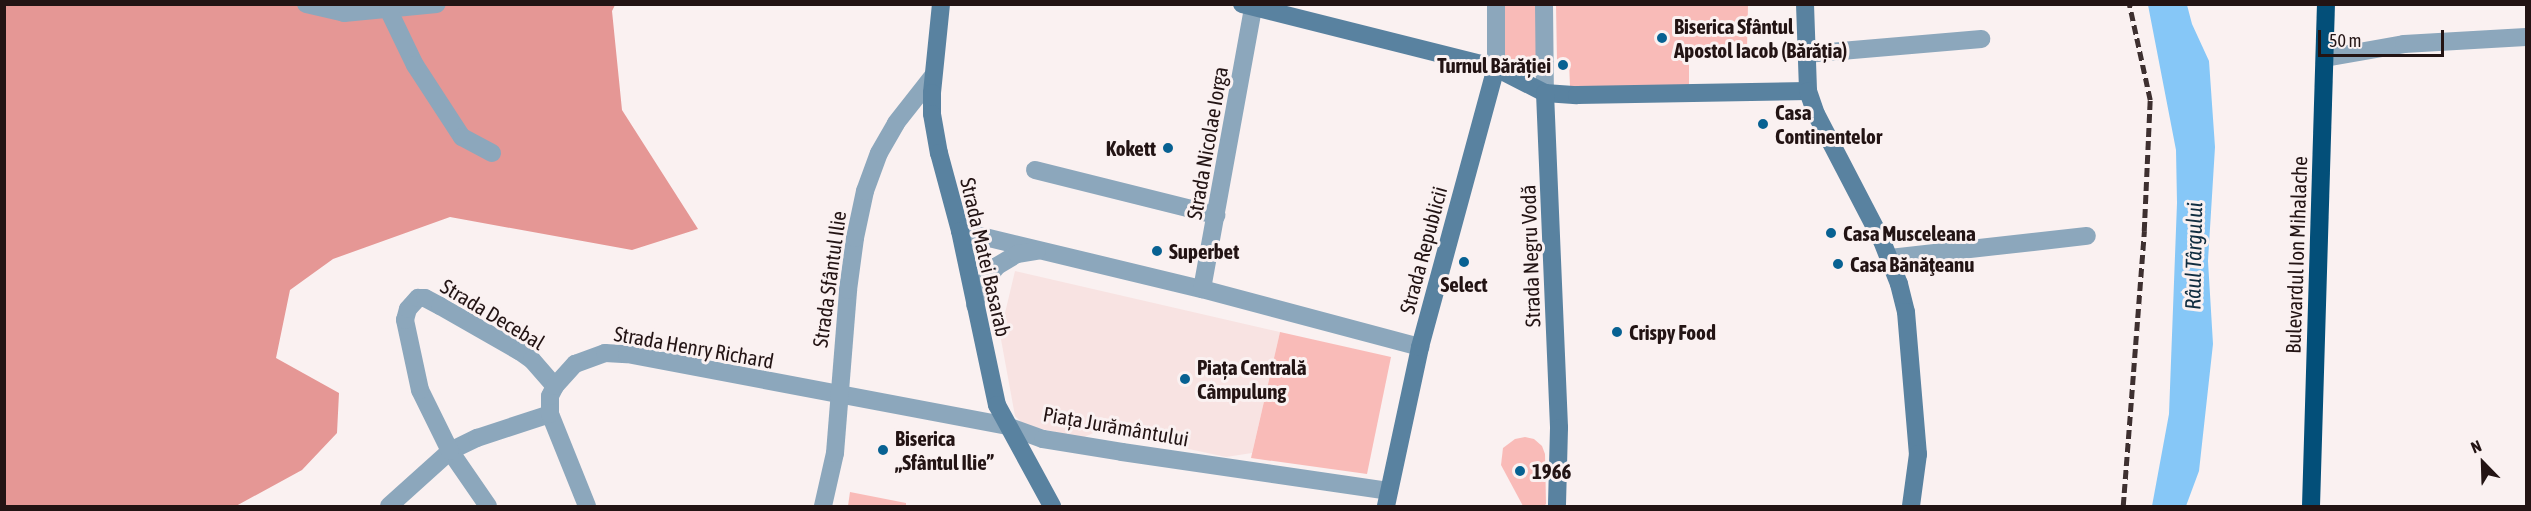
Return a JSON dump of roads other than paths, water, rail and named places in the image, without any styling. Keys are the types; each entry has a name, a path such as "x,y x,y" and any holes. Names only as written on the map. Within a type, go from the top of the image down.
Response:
{"highway":[{"name":"Bulevardul Ion Mihalache","path":"2311,507 2326,4"}],"street":[{"path":"306,4 345,13 437,4"},
{"name":"Strada Matei Basarab","path":"941,4 933,76 933,124 960,231 997,405 1052,507"},
{"name":"Strada Republicii","path":"1387,499 1420,347 1496,68 1496,4"},
{"name":"Strada Negru Vodă","path":"1544,4 1545,93 1559,428 1557,507"},
{"path":"1805,4 1808,91 1816,114 1890,258 1906,312 1917,418 1918,454 1911,507"},
{"path":"1250,6 1496,68 1545,93 1577,95 1808,91"},
{"name":"Strada Nicolae Iorga","path":"1202,289 1250,6"},
{"path":"388,9 415,65 462,137 492,153"},
{"path":"2325,58 2404,44 2526,38"},
{"path":"1806,54 1980,39"},
{"name":"Strada Sfântul Ilie","path":"823,507 835,453 838,395 855,238 865,191 879,153 896,123 933,76"},
{"path":"1035,170 1216,215"},
{"path":"960,231 1202,289 1420,347"},
{"path":"1890,258 2087,236"},
{"path":"975,305 979,289 997,266 1017,254 1041,250"},
{"name":"Strada Decebal","path":"489,507 450,451 420,390 405,320 408,309 418,298 425,298 519,351 532,360 555,386"},
{"name":"Strada Henry Richard","path":"555,386 575,364 605,353 627,354 838,395"},
{"path":"555,386 550,396 550,414 587,507"},
{"name":"Piața Jurământului","path":"838,395 1007,426 1043,438 1387,499"},
{"path":"389,507 450,451 477,438 550,414"}],"water":[{"name":"Râul Târgului","path":"2148,5 2187,5 2192,24 2209,61 2215,147 2208,261 2213,344 2199,471 2186,506 2152,506 2169,414 2177,203 2176,150"}],"railway":[{"path":"2123,506 2144,231 2150,100 2129,4"}],"place":[{"name":"Biserica Sfântul Apostol Iacob (Bărăția)","path":"1662,38"},
{"name":"Turnul Bărăției","path":"1563,65"},
{"name":"Casa Continentelor","path":"1763,124"},
{"name":"Kokett","path":"1168,148"},
{"name":"Casa Musceleana","path":"1831,233"},
{"name":"Superbet","path":"1157,251"},
{"name":"Select","path":"1464,262"},
{"name":"Casa Bănăţeanu","path":"1838,264"},
{"name":"Crispy Food","path":"1617,332"},
{"name":"Piața Centrală Câmpulung","path":"1185,379"},
{"name":"Biserica „Sfântul Ilie”","path":"883,450"},
{"name":"1966","path":"1520,471"}]}
